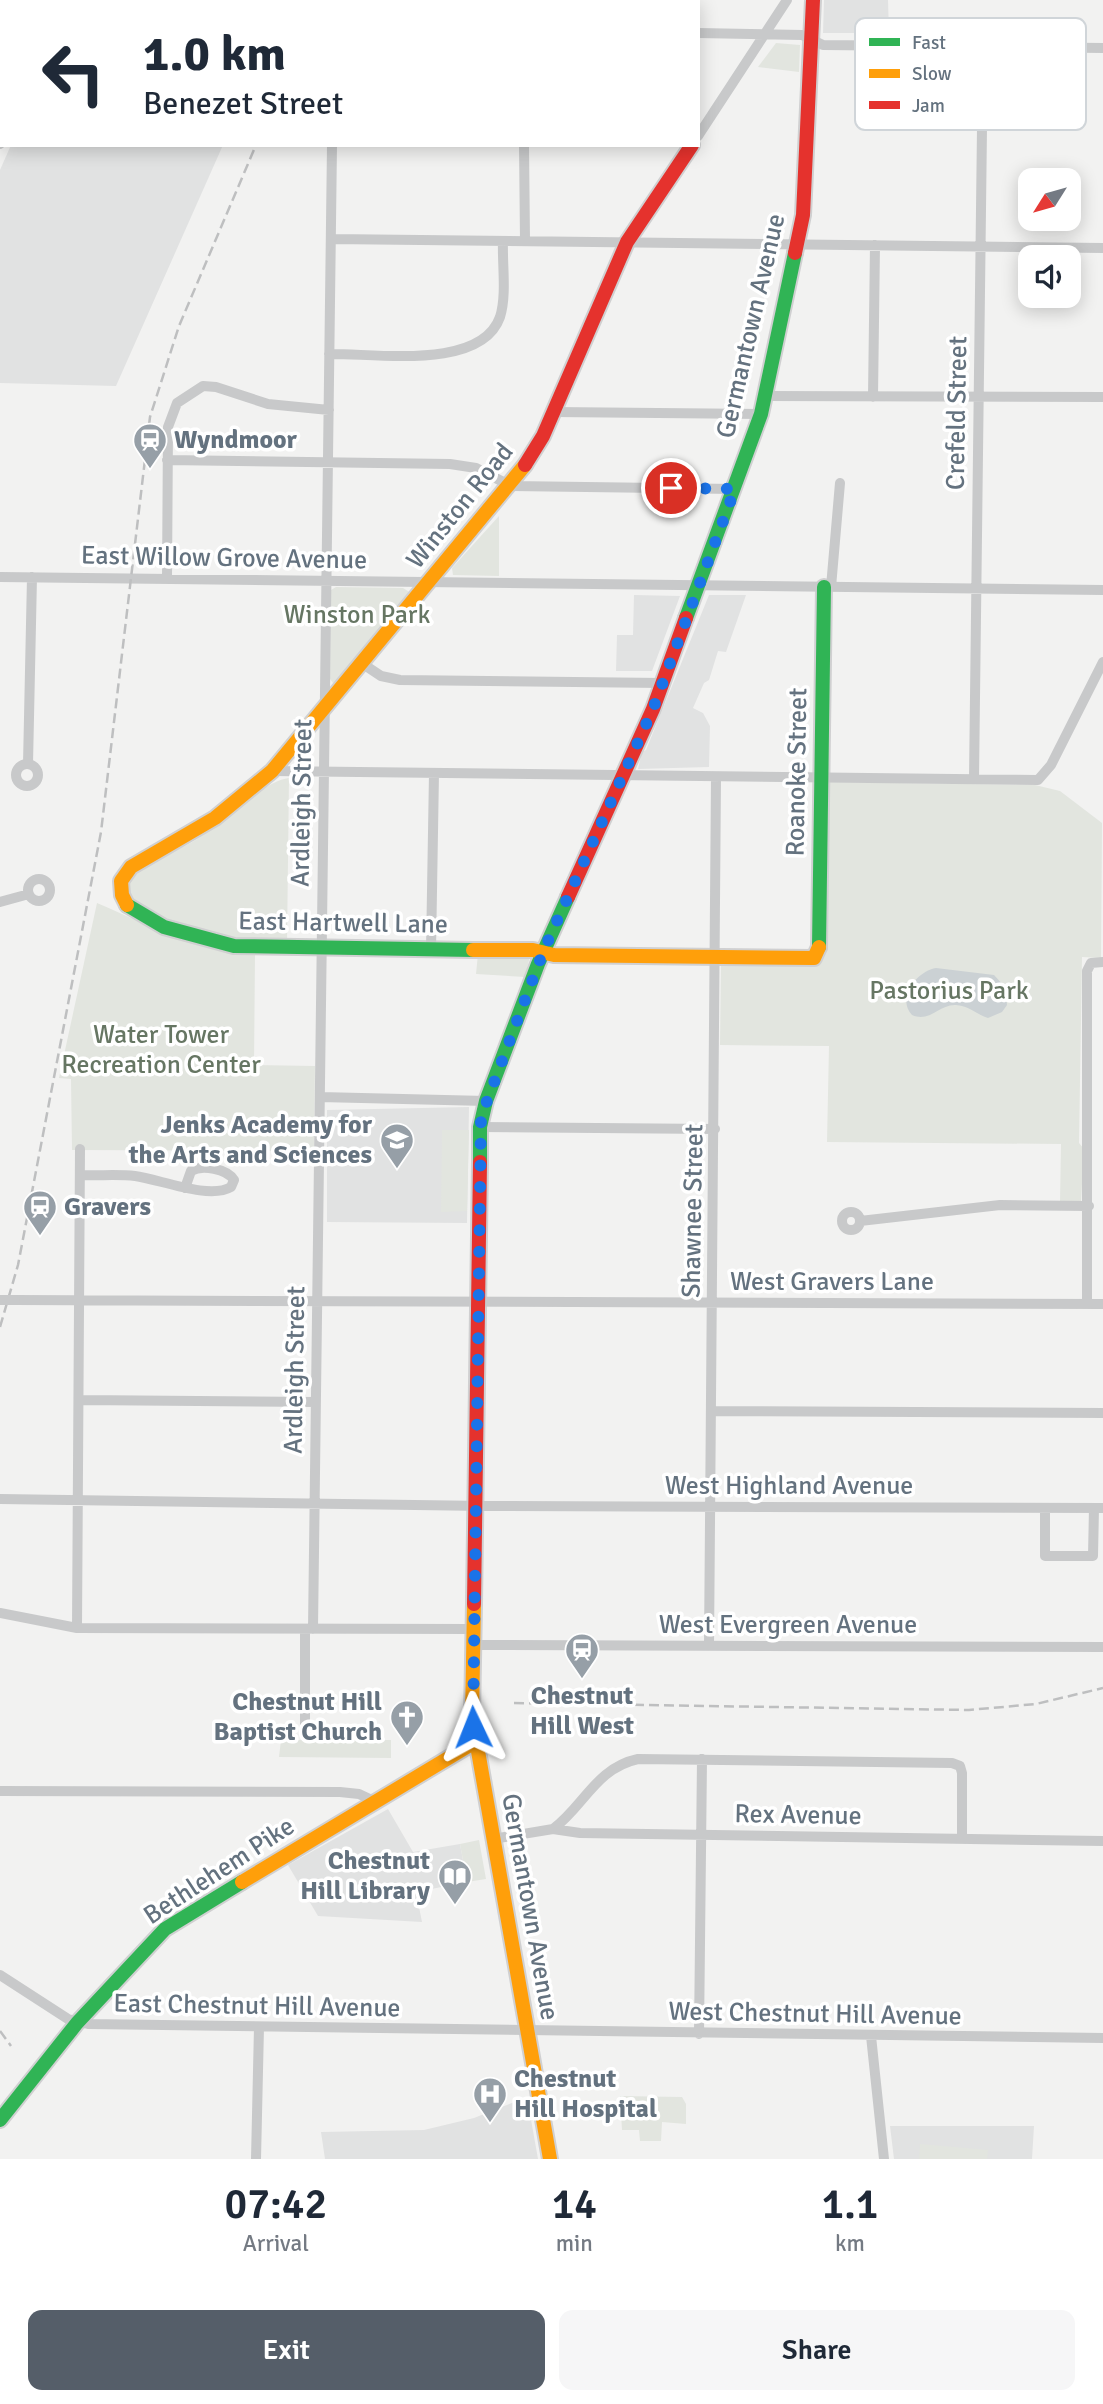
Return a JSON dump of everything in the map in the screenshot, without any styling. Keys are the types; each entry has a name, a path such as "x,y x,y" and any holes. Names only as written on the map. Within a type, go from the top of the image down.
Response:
{"main road":[{"name":"Germantown Avenue","path":"550,2159 472,1717 480,1127 486,1101 543,952 663,683 761,414 804,206 813,0"},
{"name":"Winston Road","path":"121,888 131,867 215,818 272,771 511,486 538,447 627,242 691,147"},
{"name":"Roanoke Street","path":"816,956 819,948 827,587"},
{"name":"East Hartwell Lane","path":"121,888 124,900 136,912 202,939 239,947 715,958 816,956"},
{"name":"Bethlehem Pike","path":"0,2120 5,2105 165,1929 475,1742"}],"street":[{"path":"700,133 787,0"},
{"path":"700,33 802,35 823,45 855,45"},
{"name":"Crefeld Street","path":"974,779 982,130"},
{"name":"Ardleigh Street","path":"305,1735 316,1402 332,147"},
{"path":"524,147 525,241"},
{"path":"331,239 1103,248"},
{"path":"329,354 433,355 468,348 481,342 494,329 501,312 503,241"},
{"path":"873,397 876,245"},
{"path":"167,579 168,420 177,403 187,394 209,386 268,404 328,410"},
{"path":"766,396 1103,397"},
{"path":"554,412 761,414"},
{"path":"167,460 461,464 483,471 511,486 735,489"},
{"name":"Roanoke Street","path":"827,587 840,483"},
{"name":"East Willow Grove Avenue","path":"0,577 1103,590"},
{"path":"28,764 32,577"},
{"path":"272,771 1042,778 1103,662"},
{"path":"363,664 381,676 400,680 663,683"},
{"path":"431,950 434,773"},
{"name":"Shawnee Street","path":"709,1646 716,776"},
{"path":"0,902 29,894"},
{"path":"1087,1304 1089,965 1103,962"},
{"path":"320,1097 486,1101"},
{"path":"480,1127 715,1129"},
{"path":"77,1628 80,1149"},
{"path":"80,1175 131,1176 185,1188"},
{"path":"860,1221 1000,1205 1089,1206"},
{"name":"West Gravers Lane","path":"0,1300 1103,1304"},
{"path":"80,1400 316,1402"},
{"path":"712,1411 1103,1413"},
{"name":"West Highland Avenue","path":"0,1499 474,1506 1098,1508"},
{"path":"1045,1508 1045,1556 1093,1556 1098,1508"},
{"path":"0,1613 77,1628 472,1629"},
{"name":"West Evergreen Avenue","path":"472,1645 1103,1647"},
{"path":"553,1829 603,1775 622,1763 649,1758 952,1763 960,1766 962,1838"},
{"path":"699,2034 702,1759"},
{"path":"0,1791 340,1792 359,1794 376,1802"},
{"name":"Rex Avenue","path":"493,1839 553,1829 580,1833 1103,1841"},
{"name":"East Chestnut Hill Avenue","path":"0,1975 77,2023 527,2031"},
{"path":"256,2159 259,2027"},
{"name":"West Chestnut Hill Avenue","path":"527,2031 1103,2038"},
{"path":"871,2036 884,2159"}],"shaded area":[{"path":"824,0 888,0 889,18 855,18 855,33 823,33"},
{"path":"10,147 222,147 116,386 0,383 0,170"},
{"path":"634,595 680,596 652,671 616,671 617,635 633,635"},
{"path":"709,595 746,595 726,652 718,651 709,680 704,683 693,708 703,713 710,726 709,767 638,769 642,752 646,750"},
{"path":"936,968 994,975 1005,987 1007,1005 1002,1012 988,1018 956,1005 944,1007 924,1017 912,1015 906,1001 911,986 922,974"},
{"name":"Jenks Academy for the Arts and Sciences","path":"469,1107 467,1223 327,1222 327,1110"},
{"path":"388,1809 413,1852 460,1844 467,1882 416,1892 422,1922 318,1916 288,1865"},
{"name":"Chestnut Hill Hospital","path":"527,2097 538,2159 325,2159 321,2132 424,2130 474,2118"},
{"path":"890,2126 1034,2126 1032,2159 894,2159"}],"green space":[{"path":"776,43 800,45 799,72 758,67"},
{"name":"Winston Park","path":"499,516 499,576 453,575 452,568"},
{"name":"Winston Park","path":"336,587 403,588 411,593 337,682 333,683 330,679 331,590"},
{"name":"Water Tower Recreation Center","path":"289,778 287,942 227,936 185,927 148,911 132,900 128,886 139,873 157,860 194,841 267,787"},
{"name":"Pastorius Park","path":"829,782 1035,785 1060,791 1102,823 1101,958 1082,957 1079,1143 1084,1149 1081,1202 1060,1202 1061,1144 827,1142 829,1046 720,1045 721,963 812,962"},
{"name":"Water Tower Recreation Center","path":"97,903 194,944 255,955 254,1065 315,1066 314,1151 72,1150 71,1079 59,1078"},
{"path":"478,954 530,956 525,977 476,974"},
{"path":"442,1130 469,1130 467,1211 441,1212"},
{"path":"281,1740 391,1740 391,1758 279,1757"},
{"path":"479,1840 486,1879 467,1882 460,1844"},
{"path":"620,2096 682,2097 686,2104 686,2124 662,2122 661,2141 640,2141 639,2130 622,2130"},
{"path":"920,2144 988,2150 987,2159 919,2159"}],"railway":[{"path":"0,1327 18,1265 101,832 150,417 179,326 255,147"},
{"path":"514,1703 969,1710 1036,1704 1103,1688"},
{"path":"0,2031 11,2046"}],"traffic: fast":[{"path":"686,618 761,414 795,253"},
{"path":"819,947 824,587"},
{"path":"480,1162 480,1127 486,1101 538,964 568,897"},
{"path":"127,905 164,927 234,946 473,950"},
{"path":"0,2120 77,2023 165,1929 242,1882"}],"traffic: slow":[{"path":"127,905 122,895 121,881 131,867 215,818 272,771 525,465"},
{"path":"473,950 533,950 554,955 814,958 819,947"},
{"path":"474,1604 472,1717 550,2159"},
{"path":"242,1882 475,1742"}],"traffic: jam":[{"path":"795,253 803,215 813,0"},
{"path":"525,465 543,436 627,242 691,147"},
{"path":"568,897 653,709 686,618"},
{"path":"474,1604 480,1162"}],"place":[{"name":"Wyndmoor","path":"150,470"},
{"name":"Jenks Academy for the Arts and Sciences","path":"397,1170"},
{"name":"Gravers","path":"40,1237"},
{"name":"Chestnut Hill West","path":"582,1680"},
{"name":"Chestnut Hill Baptist Church","path":"407,1747"},
{"name":"Chestnut Hill Library","path":"455,1906"},
{"name":"Chestnut Hill Hospital","path":"490,2124"}],"route":[{"path":"473,1727 472,1629 481,1117 543,952 653,709 735,489 671,488"}]}
